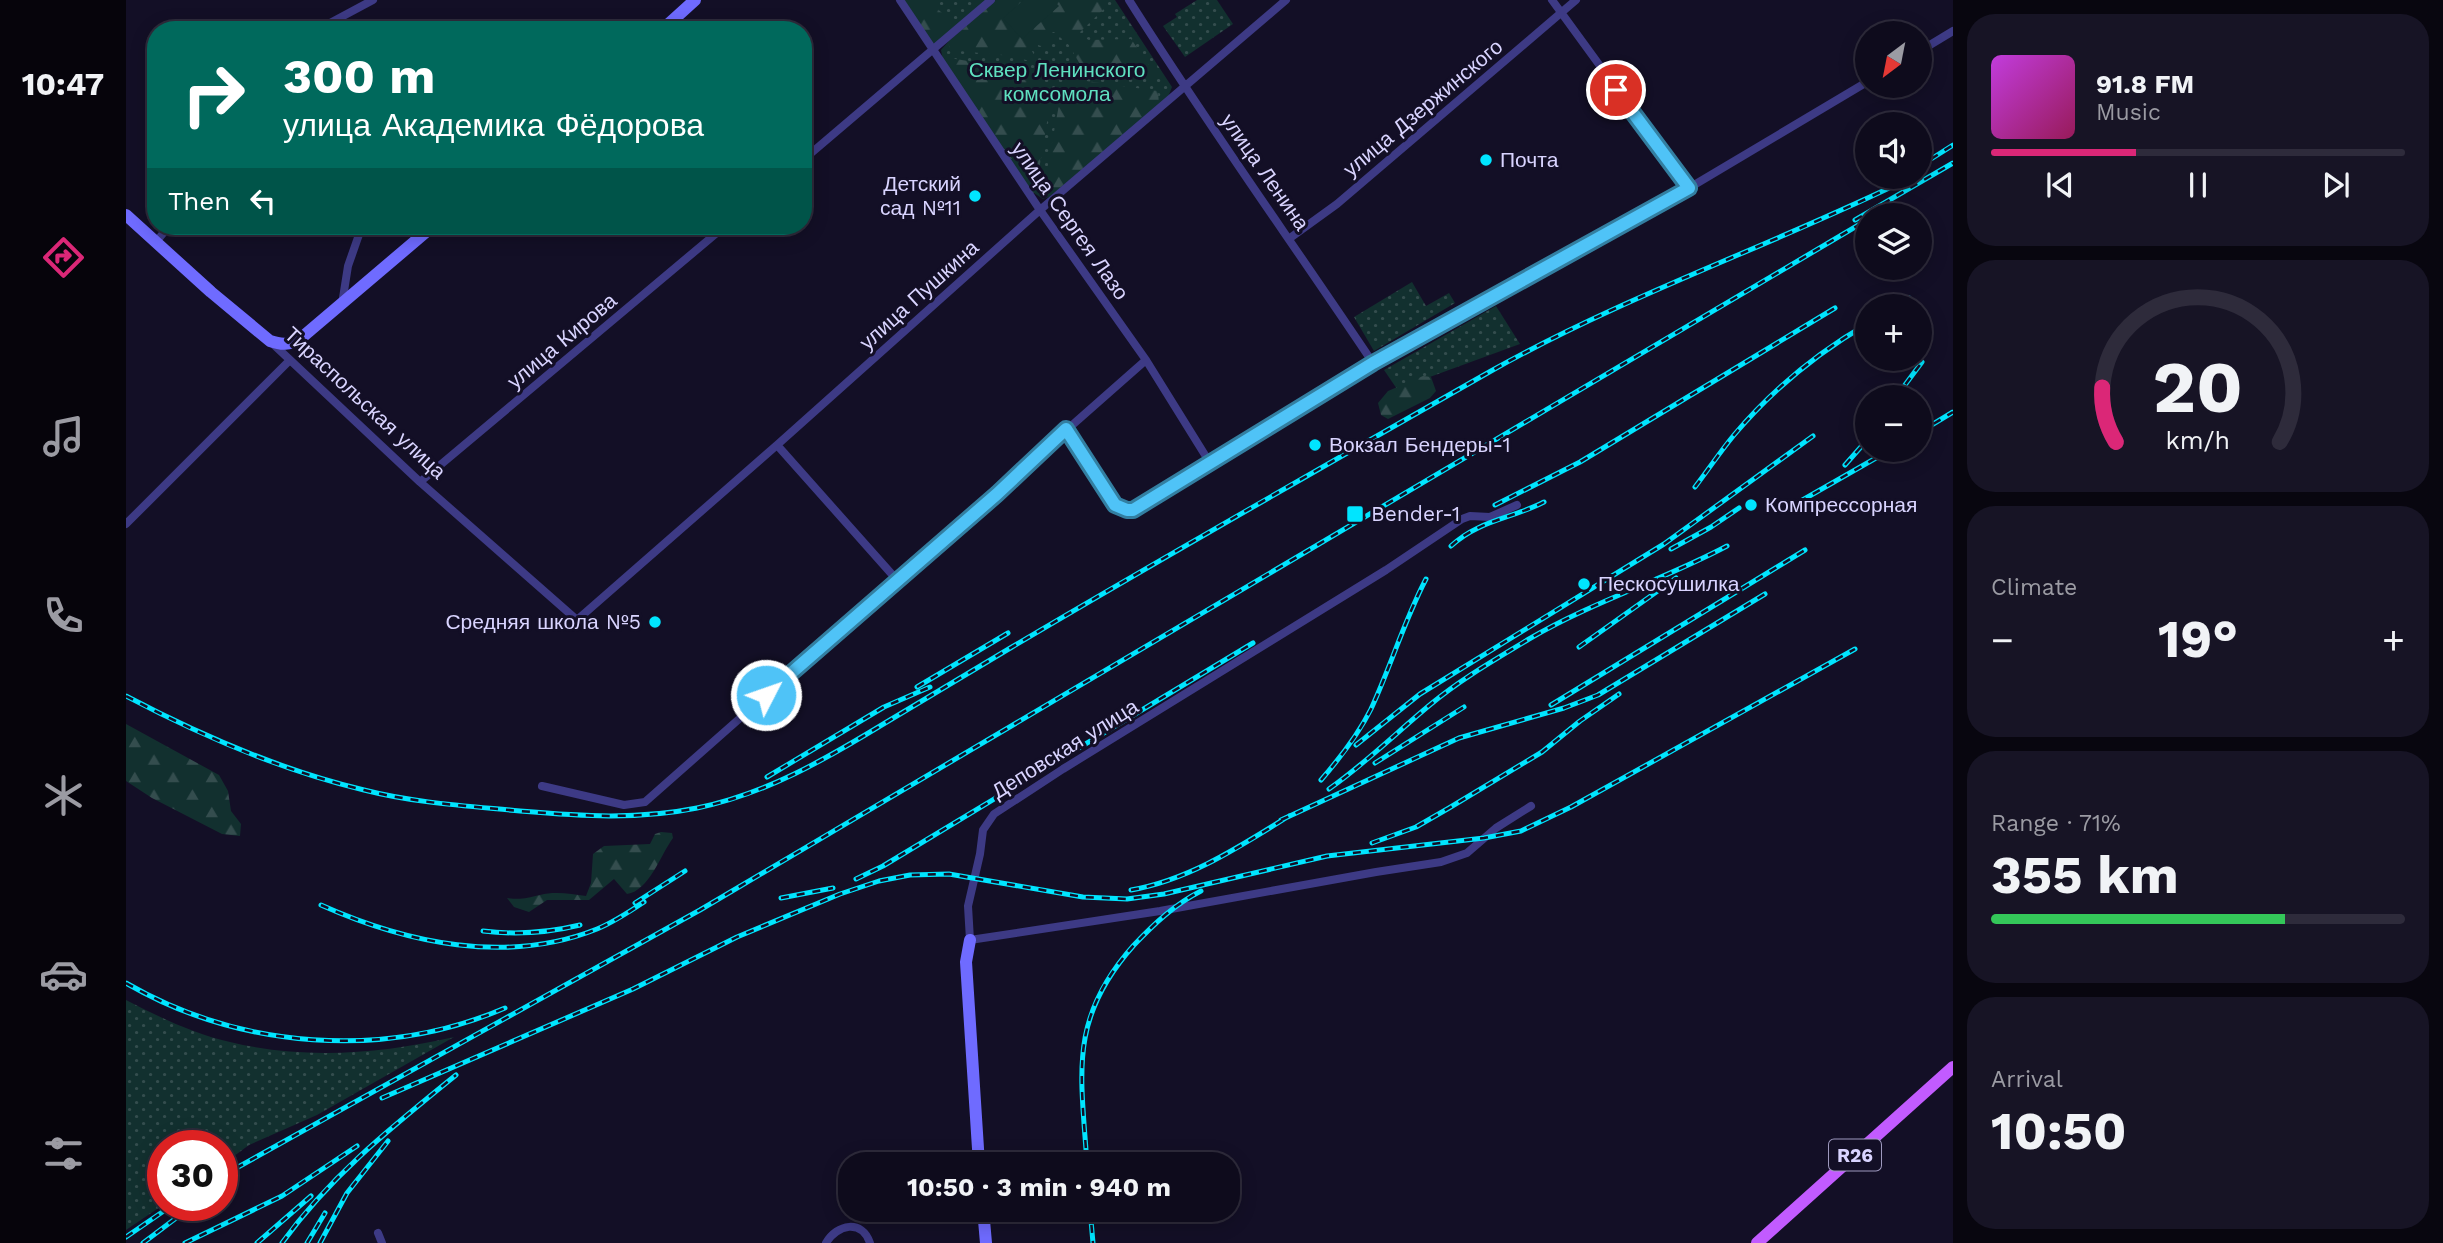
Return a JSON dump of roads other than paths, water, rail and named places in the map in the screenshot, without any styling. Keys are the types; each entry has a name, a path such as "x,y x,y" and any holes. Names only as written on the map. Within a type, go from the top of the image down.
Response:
{"main road":[{"path":"672,21 695,0"},
{"name":"Тираспольская улица","path":"126,215 147,234"},
{"name":"Тираспольская улица","path":"148,235 270,341"},
{"path":"270,341 280,345 292,344 422,235"},
{"path":"970,940 966,962 978,1152"},
{"name":"R26","path":"1757,1243 1953,1067"},
{"path":"984,1222 986,1243"}],"street":[{"path":"334,21 373,0"},
{"name":"улица Сергея Лазо","path":"900,0 1040,210 1146,360 1210,463"},
{"path":"812,152 991,0"},
{"name":"улица Ленина","path":"1129,0 1185,89 1290,238 1373,363"},
{"name":"улица Пушкина","path":"577,620 1040,210 1185,89 1286,0"},
{"path":"1552,0 1689,188"},
{"name":"улица Дзержинского","path":"1290,238 1336,204 1576,0"},
{"path":"1932,44 1953,31"},
{"path":"1066,429 1115,505 1127,510 1139,508 1373,363 1689,188 1855,89"},
{"path":"156,242 162,235"},
{"path":"342,304 348,266 359,235"},
{"name":"улица Кирова","path":"420,482 714,235"},
{"name":"Тираспольская улица","path":"270,341 420,482 577,620"},
{"path":"126,524 290,360"},
{"path":"542,786 624,805 645,802 1146,360"},
{"path":"777,445 897,580"},
{"name":"Деповская улица","path":"970,940 968,906 983,830 994,814 1297,626 1461,519 1469,516 1490,517 1517,505"},
{"path":"970,940 1160,911 1454,859 1467,853 1496,828 1531,806"},
{"path":"826,1243 836,1232 850,1227 858,1227 864,1231 870,1243"},
{"path":"378,1233 382,1243"}],"railway":[{"path":"1932,158 1953,145"},
{"path":"1884,203 1953,163"},
{"path":"126,696 183,725 272,762 333,782 403,798 520,811 609,816 675,812 722,802 795,774 840,750 1191,542 1542,344 1647,294 1887,189"},
{"path":"238,1167 700,910 1855,227"},
{"path":"1495,505 1580,462 1835,308"},
{"path":"1695,487 1749,418 1813,360 1855,331"},
{"path":"1905,385 1915,371"},
{"path":"1932,425 1953,412"},
{"path":"1356,745 1420,694 1664,544 1813,436"},
{"path":"1845,465 1855,454"},
{"path":"1785,510 1869,462"},
{"path":"1451,546 1484,525 1544,502"},
{"path":"1671,549 1739,508"},
{"path":"1329,789 1442,695 1504,654 1553,626 1727,546"},
{"path":"1551,705 1805,550"},
{"path":"1579,647 1676,578"},
{"path":"1321,780 1348,746 1371,709 1426,579"},
{"path":"1281,820 1459,738 1564,708 1598,695 1765,594"},
{"path":"917,687 1008,633"},
{"path":"856,879 883,866 1253,643"},
{"path":"382,1098 633,989 737,937 840,894 879,881 910,875 949,874 1083,897 1127,899 1164,894 1327,856 1484,838 1521,831 1571,807 1855,649"},
{"path":"767,777 884,707 930,687"},
{"path":"1372,843 1416,827 1542,752 1619,694"},
{"path":"1375,763 1464,707"},
{"path":"1131,890 1173,879 1193,870 1289,816"},
{"path":"635,903 685,871"},
{"path":"781,898 833,888"},
{"path":"1086,1152 1082,1074 1089,1023 1098,998 1113,972 1134,945 1165,915 1201,891"},
{"path":"321,905 387,930 422,939 493,947 528,946 563,940 597,929 644,902"},
{"path":"483,931 532,932 580,925"},
{"path":"126,983 170,1005 216,1022 264,1034 313,1040 362,1040 411,1035 459,1025 505,1008"},
{"path":"282,1243 342,1174 386,1133 456,1075"},
{"path":"320,1243 347,1193 388,1141"},
{"path":"185,1243 282,1196 357,1146"},
{"path":"257,1243 311,1196"},
{"path":"307,1243 325,1213"},
{"path":"126,1237 149,1221"},
{"path":"143,1243 172,1221"},
{"path":"1091,1222 1093,1243"}],"place":[{"name":"Почта","path":"1486,160"},
{"name":"Детский сад №11","path":"975,196"},
{"name":"Вокзал Бендеры-1","path":"1315,445"},
{"name":"Компрессорная","path":"1751,505"},
{"name":"Bender-1","path":"1355,514"},
{"name":"Пескосушилка","path":"1584,584"},
{"name":"Средняя школа №5","path":"655,622"}],"park label":[{"name":"Сквер Ленинского комсомола","path":"1057,82"}]}
